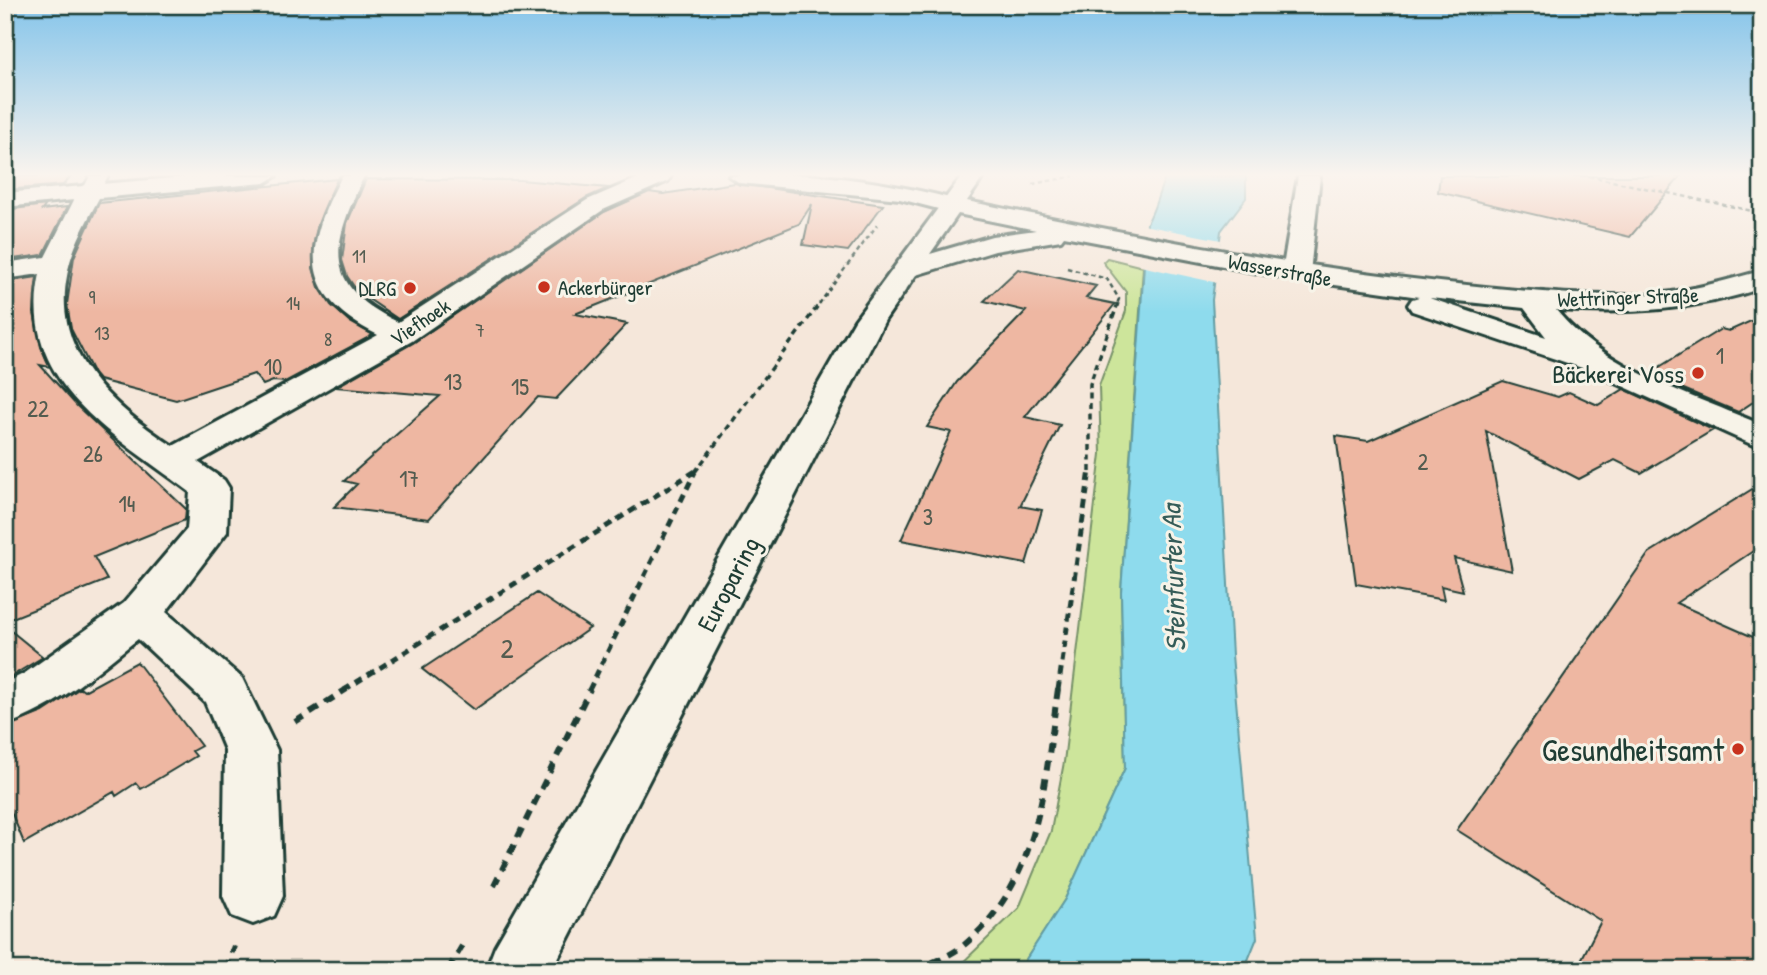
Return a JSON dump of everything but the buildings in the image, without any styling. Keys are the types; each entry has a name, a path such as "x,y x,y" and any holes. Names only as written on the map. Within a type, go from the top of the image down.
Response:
{"street":[{"path":"5,706 42,686 140,614 207,532 210,488 104,413 79,382 52,327 51,288 58,263 78,222"},
{"path":"331,222 325,250 329,277 350,306 401,335"},
{"name":"Viefhoek","path":"174,460 401,335 570,222"},
{"name":"Europaring","path":"517,970 870,320 939,222"},
{"name":"Wasserstraße","path":"1033,222 1345,281 1533,300"},
{"path":"1296,273 1303,222"},
{"path":"905,270 992,244 1096,234"},
{"path":"5,271 58,263"},
{"name":"Wettringer Straße","path":"1533,300 1610,303 1681,299 1735,289 1762,279"},
{"path":"1345,281 1599,365 1762,438"},
{"path":"1533,300 1563,338 1599,365"},
{"path":"140,614 225,691 251,750 253,896"}],"path":[{"path":"493,888 696,471 880,222"},
{"path":"916,970 963,946 1011,892 1037,829 1091,465 1090,384 1119,299 1107,279 1002,251 992,244"},
{"path":"251,750 437,629 696,471"},
{"path":"448,970 468,936"}],"green space":[{"path":"1107,258 1143,267 1121,592 1125,768 1065,899 1019,970 955,970 1019,908 1051,831 1064,762 1101,454 1099,386 1126,311 1126,292 1103,262"}],"water":[{"name":"Steinfurter Aa","path":"1228,222 1221,231 1212,300 1232,655 1257,938 1244,970 1019,970 1065,899 1125,768 1121,592 1147,223"}],"pier":[{"path":"1143,225 1221,240 1218,283 1140,266"}],"place":[{"name":"Ackerbürger","path":"544,287"},
{"name":"DLRG","path":"410,288"},
{"name":"Bäckerei Voss","path":"1698,373"},
{"name":"Gesundheitsamt","path":"1738,749"}]}
